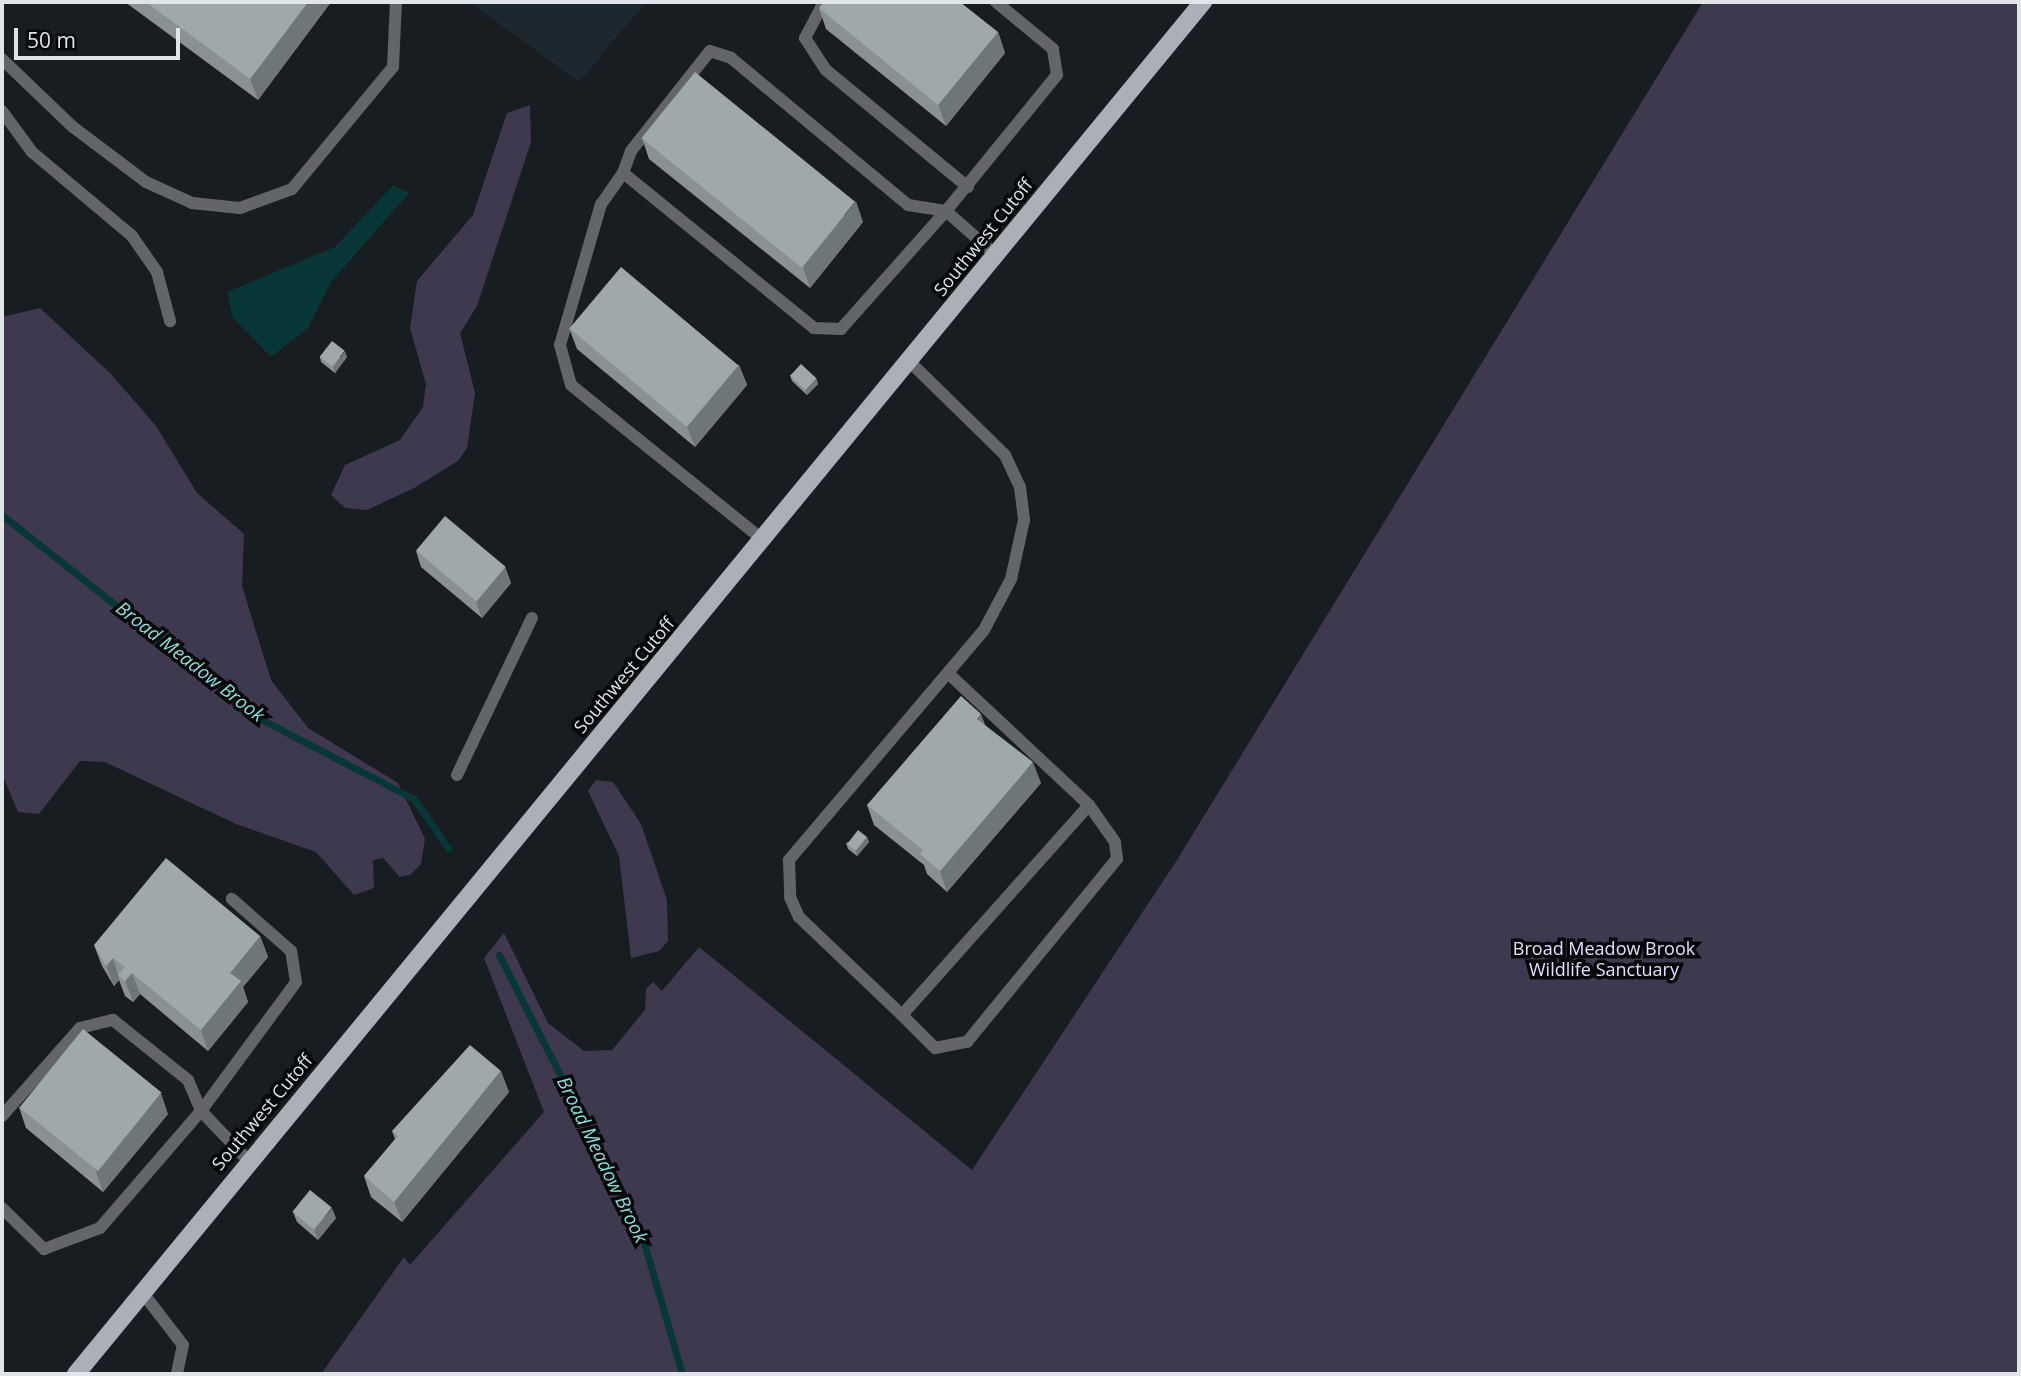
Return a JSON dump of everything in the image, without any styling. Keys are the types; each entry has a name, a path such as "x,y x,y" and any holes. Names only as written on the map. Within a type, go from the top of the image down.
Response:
{"main road":[{"name":"Southwest Cutoff","path":"76,1374 1203,2"}],"lane":[{"path":"2,59 73,127 146,182 192,203 240,208 292,189 393,67 396,2"},
{"path":"824,2 805,38 826,70 968,187"},
{"path":"623,173 814,328 841,329 968,187 1057,75 1053,49 996,2"},
{"path":"763,540 570,385 560,345 601,204 623,173 631,151 710,51 731,58 908,205 947,211 996,255"},
{"path":"2,111 32,152 132,236 157,272 170,321"},
{"path":"910,362 988,435 1020,487 1024,520 1011,579 949,674 789,860 790,897 799,917 935,1048 967,1042 1117,859 1115,842 1089,805 949,674"},
{"path":"457,775 532,618"},
{"path":"902,1015 1089,805"},
{"path":"2,1208 44,1249 100,1228 201,1111 296,982 291,951 232,900"},
{"path":"2,1116 80,1028 113,1020 188,1080 201,1111 249,1161"},
{"path":"142,1293 183,1345 177,1374"}],"shaded area":[{"path":"469,2 646,2 579,82"},
{"path":"393,185 409,193 331,282 308,328 271,357 233,318 227,292 335,247"}],"green space":[{"name":"Broad Meadow Brook Wildlife Sanctuary","path":"1703,2 2019,2 2019,1374 321,1374 404,1257 410,1265 544,1112 484,958 504,933 548,1023 584,1051 612,1050 645,1010 646,989 653,982 662,991 699,947 972,1170 1177,860"},
{"path":"530,105 531,142 477,306 460,333 475,393 467,448 458,461 414,488 367,510 345,508 331,495 345,465 400,440 423,407 426,384 410,328 417,281 473,215 507,113"},
{"path":"40,308 111,374 156,426 197,493 244,534 242,586 271,680 308,728 398,783 425,839 421,864 410,875 400,877 383,858 373,860 374,888 354,895 316,852 236,824 105,762 80,761 39,814 18,812 2,774 2,317"},
{"path":"596,780 613,782 641,824 667,900 668,941 659,951 631,958 619,856 588,791"}],"building":[{"path":"146,2 308,2 250,79"},
{"path":"824,2 960,2 998,32 938,105 819,8"},
{"path":"695,72 855,202 802,268 642,138"},
{"path":"621,267 738,365 687,427 570,328"},
{"path":"332,341 345,351 332,367 320,357"},
{"path":"801,364 816,378 805,390 790,376"},
{"path":"445,516 506,567 477,601 416,550"},
{"path":"961,696 981,714 977,719 1033,762 940,871 920,854 923,850 867,805"},
{"path":"858,830 867,837 856,851 847,844"},
{"path":"166,858 260,936 230,973 241,981 201,1030 132,973 125,981 118,975 125,967 113,958 106,966 94,945"},
{"path":"83,1029 161,1093 98,1171 19,1107"},
{"path":"470,1045 501,1071 394,1202 364,1176 398,1136 392,1131"},
{"path":"310,1190 332,1208 314,1229 292,1212"}],"waterway":[{"name":"Broad Meadow Brook","path":"2,515 257,717 414,799 448,848"},
{"name":"Broad Meadow Brook","path":"499,955 642,1236 682,1374"}]}
